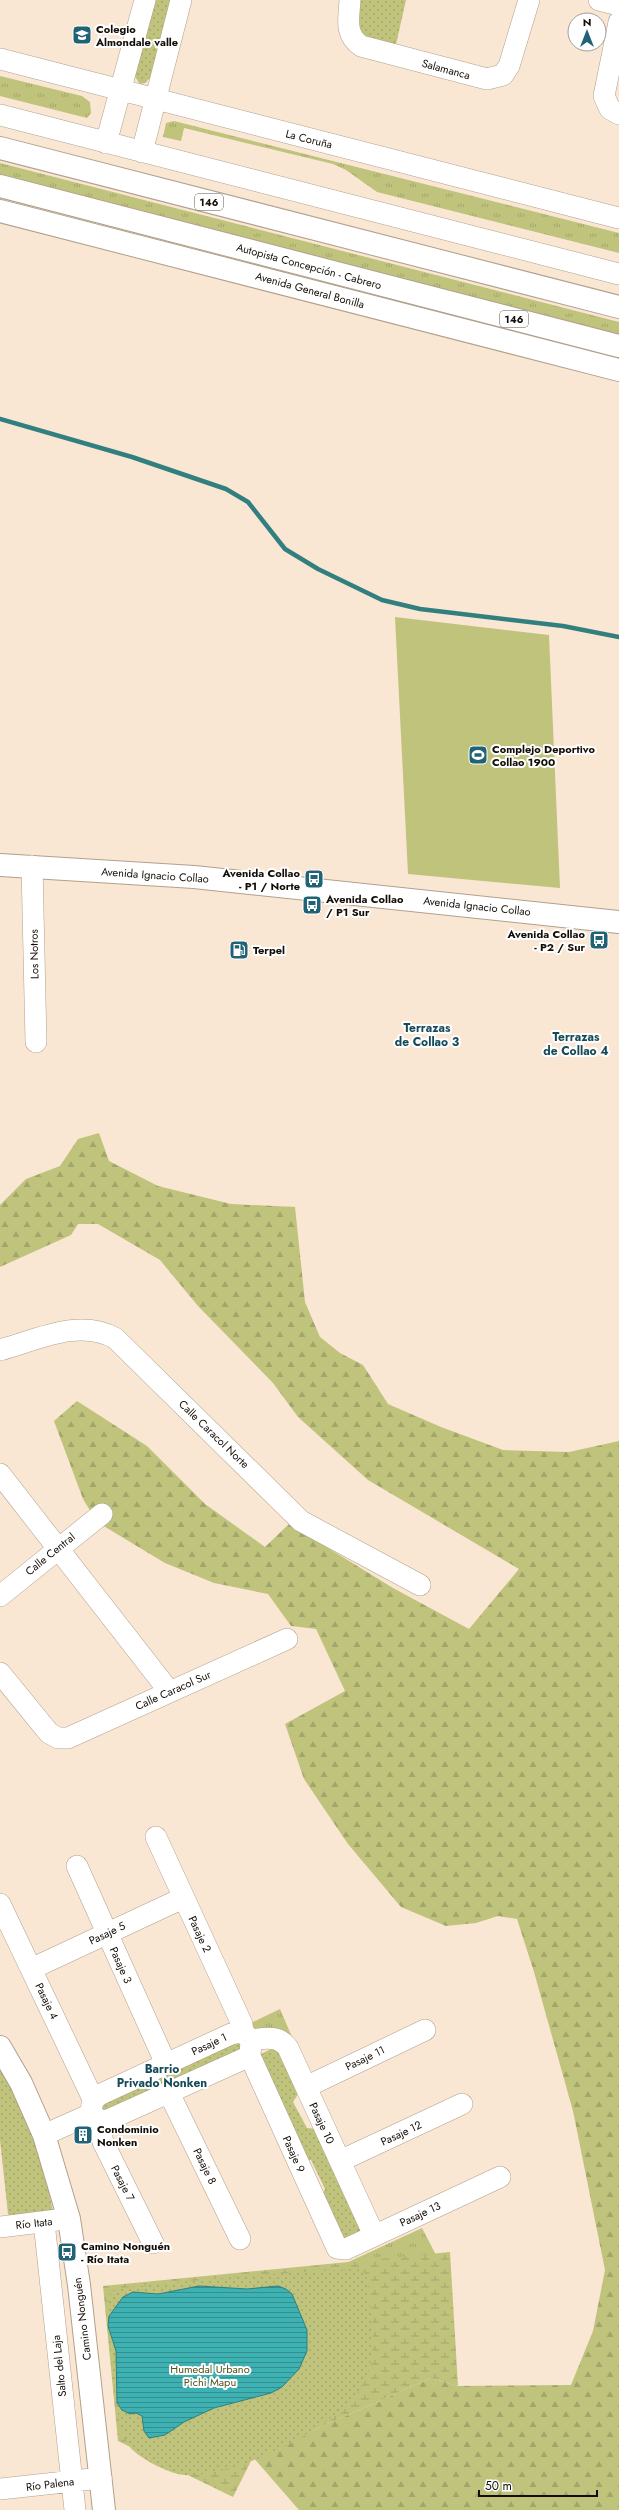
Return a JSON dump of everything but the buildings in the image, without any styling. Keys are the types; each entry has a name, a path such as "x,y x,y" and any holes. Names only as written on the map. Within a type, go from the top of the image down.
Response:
{"main road":[{"name":"146","path":"0,148 619,307"},
{"name":"Autopista Concepción - Cabrero","path":"0,186 619,346"},
{"name":"Avenida General Bonilla","path":"0,211 619,370"},
{"name":"Avenida Ignacio Collao","path":"0,865 194,877 619,922"},
{"name":"Camino Nonguén","path":"0,2047 21,2082 44,2134 69,2219 104,2510"}],"street":[{"path":"106,143 145,0"},
{"path":"142,152 181,0"},
{"name":"Salamanca","path":"350,0 348,28 353,39 361,46 487,79 498,77 506,71 529,0"},
{"path":"599,0 619,5"},
{"path":"619,22 604,96 610,109 619,114"},
{"name":"La Coruña","path":"0,59 619,218"},
{"path":"0,115 619,274"},
{"name":"Los Notros","path":"32,866 36,1042"},
{"name":"Calle Caracol Norte","path":"0,1350 78,1329 96,1330 115,1338 301,1521 420,1585"},
{"path":"0,1474 59,1547 169,1691"},
{"name":"Calle Central","path":"0,1596 59,1547 102,1514"},
{"name":"Calle Caracol Sur","path":"0,1673 45,1730 58,1738 72,1736 287,1639"},
{"name":"Pasaje 2","path":"156,1837 242,2024 248,2043"},
{"name":"Pasaje 3","path":"77,1866 166,2064"},
{"name":"Pasaje 5","path":"31,1968 183,1898"},
{"name":"Pasaje 4","path":"0,1904 31,1968 95,2111"},
{"name":"Pasaje 11","path":"306,2087 425,2030"},
{"name":"Pasaje 1","path":"95,2111 166,2064 231,2034 248,2043"},
{"name":"Pasaje 10","path":"248,2043 271,2038 283,2041 306,2087 374,2235"},
{"path":"44,2134 95,2111 108,2120 169,2093 248,2043"},
{"name":"Pasaje 9","path":"248,2043 335,2245 340,2249"},
{"name":"Pasaje 8","path":"169,2093 240,2239"},
{"name":"Pasaje 12","path":"340,2161 462,2104"},
{"name":"Pasaje 7","path":"95,2111 103,2142 153,2243"},
{"name":"Pasaje 13","path":"340,2249 346,2249 500,2177"},
{"name":"Río Itata","path":"1,2221 44,2222 69,2219"},
{"name":"Salto del Laja","path":"44,2222 75,2510"},
{"name":"Río Palena","path":"0,2489 101,2478"}],"green space":[{"path":"154,0 171,0 150,78 145,83 140,84 135,77"},
{"path":"355,0 406,0 395,49 358,37"},
{"path":"0,76 82,96 90,102 91,113 87,118 0,96"},
{"path":"174,121 619,233 619,253 377,192 346,170 333,164 184,128 181,141 163,137 166,123"},
{"path":"0,163 619,322 619,334 0,175"},
{"name":"Complejo Deportivo Collao 1900","path":"395,617 549,635 560,888 408,874"},
{"path":"99,1133 109,1161 158,1186 231,1204 295,1207 305,1302 320,1337 340,1353 363,1365 388,1404 441,1427 503,1450 569,1452 619,1441 619,2510 299,2510 253,2457 431,2378 458,2386 571,2385 593,2331 605,2270 573,2111 534,1972 517,1919 498,1916 476,1923 446,1926 401,1907 348,1844 304,1779 285,1724 345,1691 316,1629 291,1626 268,1594 214,1583 165,1563 97,1522 83,1499 54,1421 77,1401 147,1446 205,1504 265,1547 289,1524 393,1588 469,1629 519,1569 368,1480 298,1417 273,1383 198,1306 160,1260 98,1224 78,1224 71,1235 0,1267 0,1205 26,1179 60,1166 78,1139"},
{"path":"280,2009 292,2037 256,2031 251,2023"},
{"path":"238,2040 244,2052 105,2115 98,2102"},
{"path":"271,2049 282,2051 300,2091 293,2102 307,2128 318,2129 363,2230 346,2243 320,2199 325,2189 311,2160 302,2160 259,2055"},
{"path":"0,2069 12,2089 40,2150 53,2211 10,2217 8,2214 0,2140"},
{"path":"422,2228 436,2255 344,2264"},
{"name":"Humedal Urbano Pichi Mapu","path":"450,2252 458,2386 431,2378 253,2457 233,2497 118,2441 103,2286"},
{"name":"Humedal Urbano Pichi Mapu","path":"354,2269 362,2270 366,2275 371,2315 373,2343 372,2356 369,2370 364,2382 352,2399 333,2416 310,2432 258,2459 206,2474 185,2475 172,2472 147,2461 130,2447 125,2439 119,2418 108,2336 107,2306 112,2291 121,2288 243,2276"}],"water":[{"path":"199,2286 247,2289 278,2286 286,2289 292,2294 307,2330 307,2351 299,2369 282,2387 271,2393 214,2408 184,2422 165,2435 149,2438 144,2431 142,2416 136,2413 130,2414 122,2410 117,2403 116,2351 108,2326 109,2316 123,2297 133,2292 158,2294"}],"waterway":[{"path":"0,419 132,457 226,489 248,502 285,549 318,569 382,600 420,609 563,626 619,637"}],"place":[{"name":"Colegio Almondale valle","path":"82,35"},
{"name":"Complejo Deportivo Collao 1900","path":"478,755"},
{"name":"Avenida Collao - P1 / Norte","path":"314,879"},
{"name":"Avenida Collao / P1 Sur","path":"312,905"},
{"name":"Avenida Collao - P2 / Sur","path":"599,940"},
{"name":"Terpel","path":"239,950"},
{"name":"Condominio Nonken","path":"83,2135"},
{"name":"Camino Nonguén - Río Itata","path":"67,2252"}],"district":[{"name":"Terrazas de Collao 3","path":"427,1035"},
{"name":"Terrazas de Collao 4","path":"576,1044"},
{"name":"Barrio Privado Nonken","path":"162,2076"}]}
